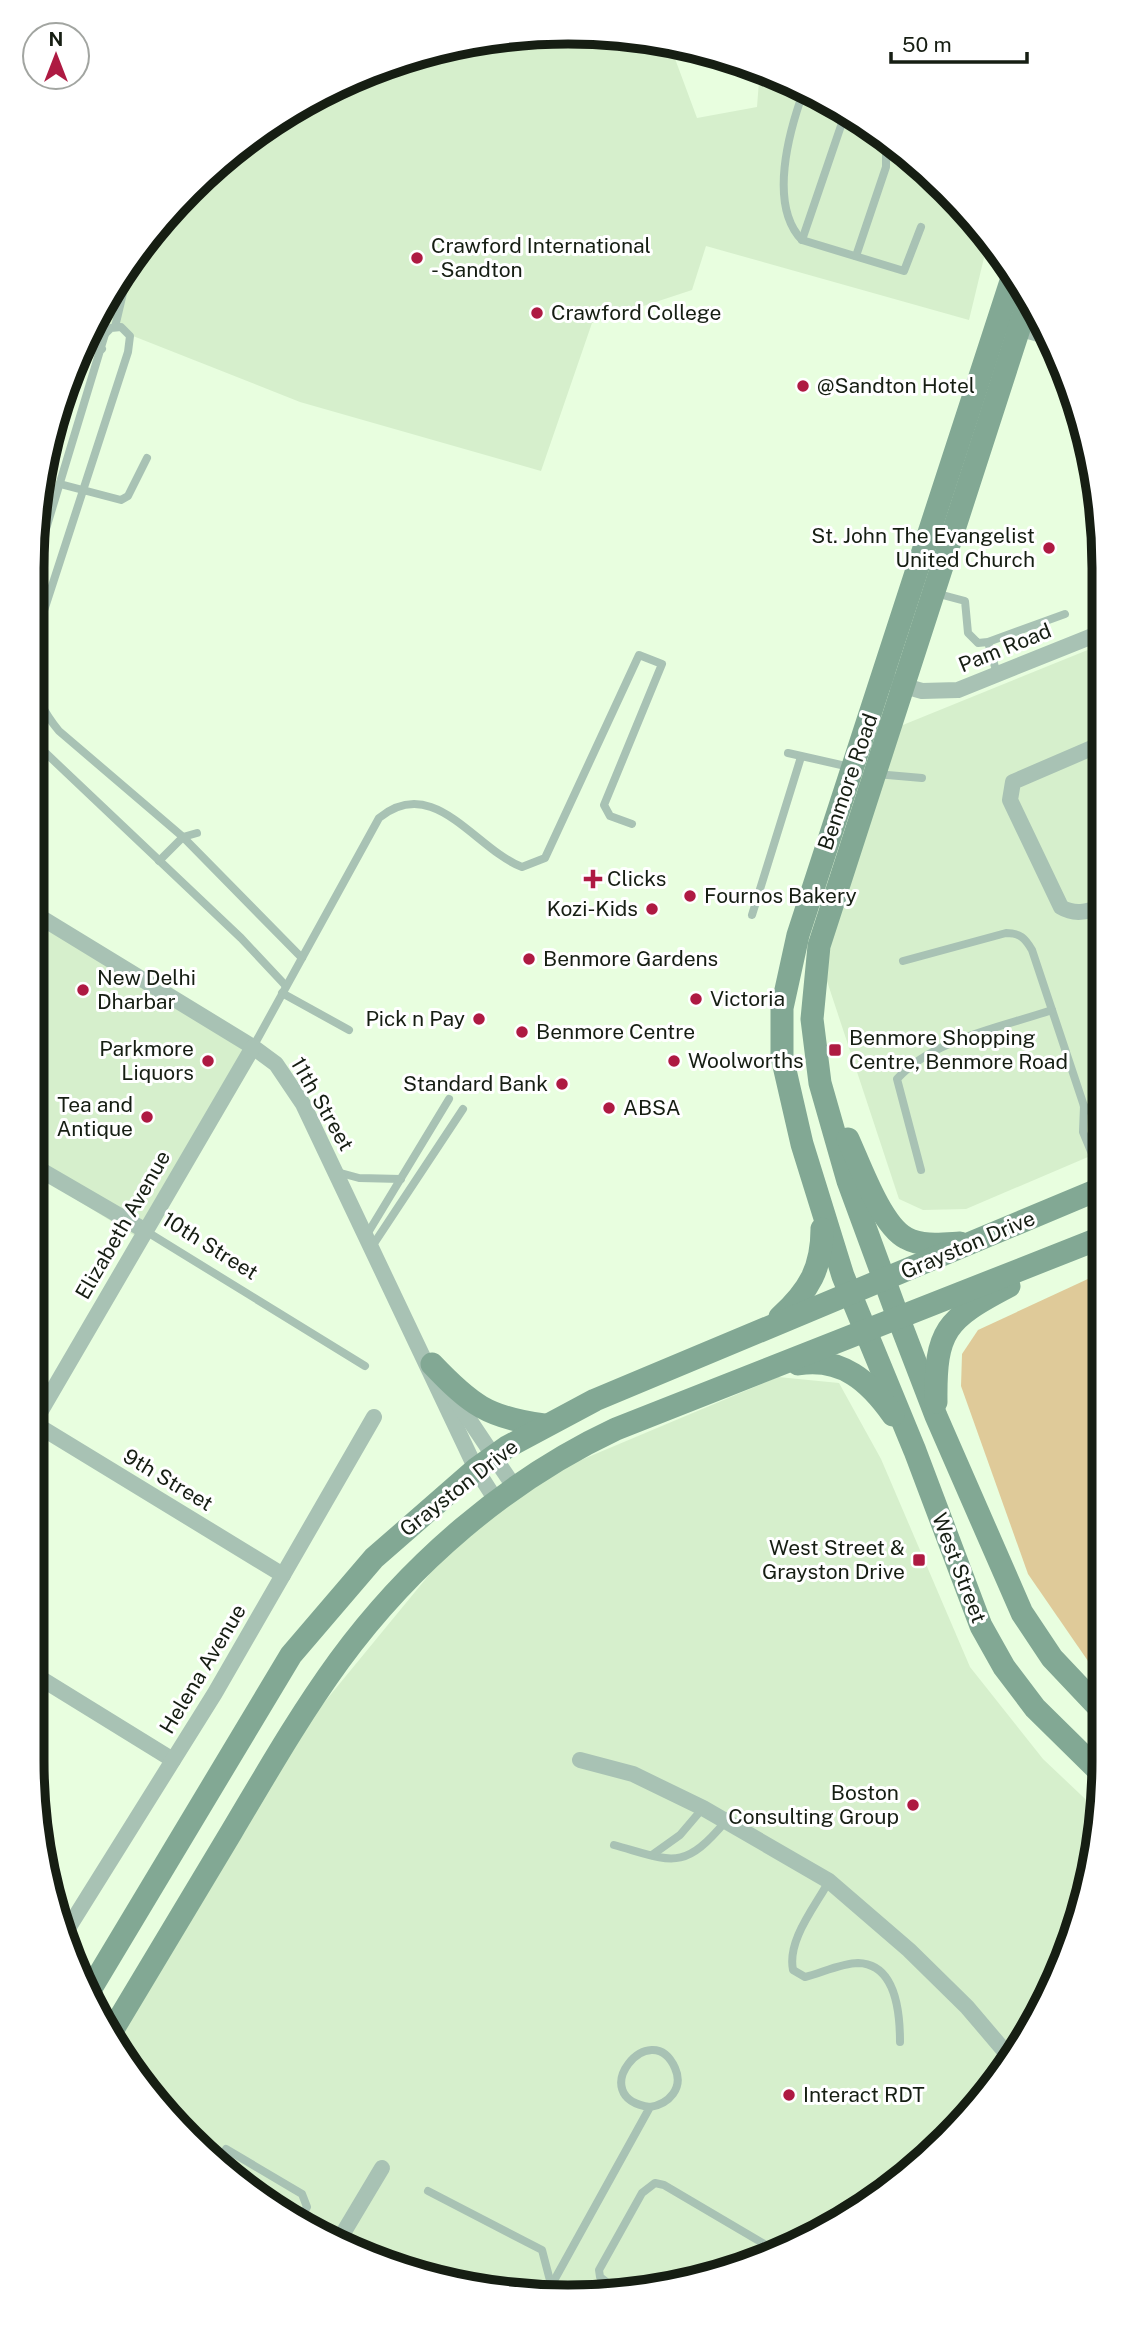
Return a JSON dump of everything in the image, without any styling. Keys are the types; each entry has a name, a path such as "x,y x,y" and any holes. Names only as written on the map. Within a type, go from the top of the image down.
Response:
{"main road":[{"name":"Benmore Road","path":"892,682 932,593 1008,325 1012,289"},
{"name":"Benmore Road","path":"898,1317 848,1181 820,1083 812,1019 816,962 864,771 892,682 1008,325 1023,307"},
{"name":"Benmore Road","path":"864,771 795,943 782,1008 781,1043 786,1076 821,1211 865,1331"},
{"path":"820,1083 884,1216 895,1231 907,1239 931,1245 977,1242"},
{"name":"Grayston Drive","path":"94,1984 290,1655 374,1558 475,1469 544,1426 595,1400 1092,1192"},
{"path":"769,1326 800,1298 816,1274 822,1251 821,1211"},
{"name":"Grayston Drive","path":"115,2025 298,1721 340,1660 418,1571 506,1495 564,1456 616,1429 1092,1242"},
{"path":"936,1416 937,1360 942,1341 953,1322 985,1299 1092,1243"},
{"name":"West Street","path":"898,1317 936,1416 1022,1613 1052,1658 1092,1700"},
{"name":"West Street","path":"865,1331 915,1451 968,1598 991,1644 1035,1708 1092,1764"},
{"path":"426,1356 460,1394 482,1410 510,1420 544,1426"},
{"path":"778,1367 824,1363 856,1373 884,1403 915,1451"}],"street":[{"path":"1008,325 1037,333"},
{"name":"Pam Road","path":"892,682 922,691 958,690 1092,636"},
{"path":"1092,748 1013,782 1010,800 1061,907 1080,912 1092,909"},
{"name":"11th Street","path":"44,919 253,1047 275,1065 290,1085 337,1172 426,1356 475,1469 506,1495"},
{"name":"Elizabeth Avenue","path":"44,1402 253,1047"},
{"name":"10th Street","path":"44,1172 144,1230"},
{"name":"11th Street","path":"426,1356 495,1455 506,1495"},
{"name":"Helena Avenue","path":"70,1925 173,1760 374,1417"},
{"name":"9th Street","path":"44,1430 283,1575"},
{"path":"44,1680 173,1760"},
{"path":"580,1760 633,1774 703,1808 829,1881 909,1950 967,2007 1005,2051"},
{"path":"343,2234 382,2168"}],"lane":[{"path":"801,99 790,133 785,181 786,212 790,225 802,240 904,271 921,227"},
{"path":"802,240 842,122"},
{"path":"856,256 886,167 886,151"},
{"path":"45,532 105,334 115,327 124,291"},
{"path":"44,611 128,352 130,336 124,329 115,327"},
{"path":"100,333 105,334"},
{"path":"94,344 102,349"},
{"path":"60,484 115,501 125,498 147,458"},
{"path":"932,593 965,601 970,637 978,643 988,642 1065,614"},
{"path":"988,642 997,674"},
{"path":"253,1047 379,818 391,808 408,803 424,804 446,814 510,862 523,867 545,858 639,655 662,664 604,805 610,816 632,824"},
{"path":"44,711 59,731 183,837 302,958"},
{"path":"44,752 241,938 284,989 349,1030"},
{"path":"788,752 864,771 922,778"},
{"path":"752,915 801,757"},
{"path":"159,862 183,837 197,833"},
{"path":"902,961 1016,933 1025,938 1032,950 1084,1106 1083,1132 1092,1154"},
{"path":"921,1170 897,1079 912,1063 936,1052 1052,1010"},
{"path":"369,1242 401,1179 449,1099"},
{"path":"1084,1106 1092,1113"},
{"path":"369,1242 463,1109"},
{"path":"337,1172 359,1178 401,1179"},
{"name":"10th Street","path":"144,1230 365,1366"},
{"path":"652,1855 680,1835 703,1808"},
{"path":"614,1845 677,1860 692,1856 726,1822"},
{"path":"829,1881 796,1942 792,1955 793,1970 805,1977 856,1963 876,1968 893,1988 898,2006 900,2042"},
{"path":"554,2285 650,2107 659,2105 674,2094 678,2076 670,2060 663,2054 645,2051 628,2060 621,2077 626,2095 633,2101 650,2107"},
{"path":"226,2149 302,2194 307,2207 304,2213"},
{"path":"608,2283 600,2277 599,2270 642,2193 655,2183 664,2185 767,2246"},
{"path":"428,2191 542,2250 551,2285"}],"shaded area":[{"name":"Crawford International - Sandton","path":"568,44 636,48 673,55 697,118 757,107 759,80 769,84 830,114 887,152 939,197 986,251 969,320 706,246 692,290 592,323 541,471 300,402 104,325 132,277 174,222 197,197 249,152 306,114 367,84 432,62 466,54 500,48"},
{"path":"1092,648 1092,1155 966,1209 923,1210 899,1199 823,969 893,729"},
{"path":"44,921 252,1047 140,1239 44,1179"},
{"path":"1092,1277 1092,1664 1028,1574 961,1386 962,1354 978,1330"},
{"path":"778,1377 839,1383 881,1459 970,1667 1043,1759 1090,1804 1088,1829 1074,1897 1052,1962 1022,2023 1004,2052 962,2107 914,2155 859,2197 830,2215 769,2245 704,2267 636,2281 534,2284 466,2275 399,2257 367,2245 306,2215 277,2197 222,2155 174,2107 122,2035 304,1727 493,1497"}],"place":[{"name":"Crawford International - Sandton","path":"417,258"},
{"name":"Crawford College","path":"537,313"},
{"name":"@Sandton Hotel","path":"803,386"},
{"name":"St. John The Evangelist United Church","path":"1049,548"},
{"name":"Clicks","path":"593,879"},
{"name":"Fournos Bakery","path":"690,896"},
{"name":"Kozi-Kids","path":"652,909"},
{"name":"Benmore Gardens","path":"529,959"},
{"name":"New Delhi Dharbar","path":"83,990"},
{"name":"Victoria","path":"696,999"},
{"name":"Pick n Pay","path":"479,1019"},
{"name":"Benmore Centre","path":"522,1032"},
{"name":"Benmore Shopping Centre, Benmore Road","path":"835,1050"},
{"name":"Parkmore Liquors","path":"208,1061"},
{"name":"Woolworths","path":"674,1061"},
{"name":"Standard Bank","path":"562,1084"},
{"name":"ABSA","path":"609,1108"},
{"name":"Tea and Antique","path":"147,1117"},
{"name":"West Street & Grayston Drive","path":"919,1560"},
{"name":"Boston Consulting Group","path":"913,1805"},
{"name":"Interact RDT","path":"789,2095"}]}
